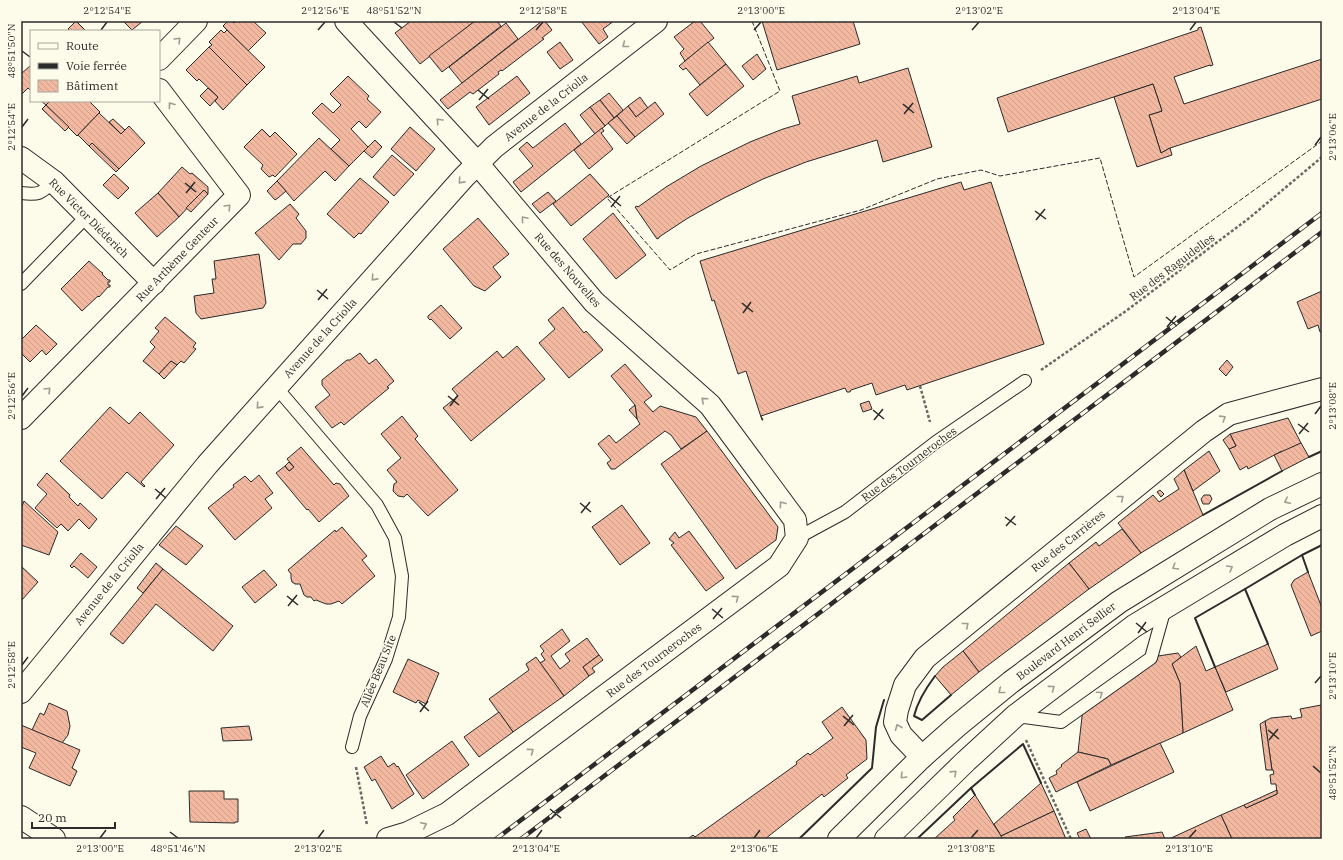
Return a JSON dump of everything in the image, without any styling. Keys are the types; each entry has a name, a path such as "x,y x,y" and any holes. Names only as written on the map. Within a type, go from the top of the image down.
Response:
{"street":[{"path":"160,57 196,21"},
{"name":"Rue des Nouvelles","path":"346,21 478,164 594,302 710,406 795,520 797,538"},
{"name":"Avenue de la Criolla","path":"21,692 202,471 276,387 494,147 656,21"},
{"name":"Rue Arthème Genteur","path":"21,418 239,195 160,91"},
{"name":"Rue Victor Diéderich","path":"21,158 54,182 154,283"},
{"name":"Rue des Carrières","path":"922,757 901,735 895,722 897,710 905,686 925,658 1204,431 1229,414 1322,389"},
{"name":"Boulevard Henri Sellier","path":"839,839 922,757 957,726 1011,682 1119,602 1270,509 1322,484"},
{"path":"886,839 1014,716 1134,626 1285,535 1322,516"},
{"name":"Rue des Tourneroches","path":"388,839 408,833 453,810 779,566 797,538"},
{"path":"21,817 54,839"}],"lane":[{"path":"21,194 36,195 54,182"},
{"path":"21,284 87,216"},
{"name":"Rue des Tourneroches","path":"797,538 845,512 936,442 1024,381"},
{"name":"Allée Beau Site","path":"276,387 377,504 395,538 402,576 399,617 386,659 360,716 352,746"},
{"path":"1014,716 1060,722 1151,658 1166,607"}],"path":[{"name":"Rue des Raguidelles","path":"1024,381 1132,307 1248,219 1322,157"},
{"path":"920,386 936,442"},
{"path":"1026,740 1071,839"},
{"path":"352,746 367,828"}],"building":[{"path":"76,21 85,30 69,30 68,29"},
{"path":"123,21 143,21 132,30"},
{"path":"228,21 232,21 234,23 236,21 253,21 266,33 248,51 223,26"},
{"path":"411,21 475,21 420,64 395,33"},
{"path":"475,21 497,21 501,26 442,72 429,56"},
{"path":"542,21 545,21 552,30 542,38 544,39 502,71 501,70 498,72 499,74 473,94 470,92 448,109 440,100"},
{"path":"581,21 614,21 603,29 608,37 599,44"},
{"path":"695,21 700,21 714,38 685,61 680,53 684,49 674,37"},
{"path":"762,21 853,21 860,44 777,70"},
{"path":"506,23 518,39 462,83 449,67"},
{"path":"1201,27 1213,65 1174,77 1184,104 1322,59 1322,99 1170,148 1161,153 1149,115 1162,111 1153,84 1008,132 997,98 1198,30 1198,28"},
{"path":"221,30 224,33 227,30 265,67 247,85 209,47 212,45 209,42"},
{"path":"560,42 573,60 560,69 547,52"},
{"path":"708,42 726,64 700,85 686,68 683,70 679,66"},
{"path":"209,47 247,85 223,110 215,101 218,97 199,79 197,81 186,70"},
{"path":"757,54 766,69 753,80 742,66"},
{"path":"726,64 744,86 707,116 689,94"},
{"path":"30,66 30,90 28,88 22,94 21,93 21,74"},
{"path":"908,68 932,147 883,162 877,140 806,162 763,179 724,198 688,218 657,239 635,207 638,207 666,187 701,166 750,142 800,124 792,96 857,76 859,83"},
{"path":"348,76 369,96 367,99 381,112 366,128 359,121 351,129 368,147 349,166 331,149 340,140 312,113 322,103 333,113 341,105 330,94"},
{"path":"517,76 530,93 489,125 476,107"},
{"path":"1153,84 1162,111 1149,115 1161,153 1170,148 1172,155 1137,167 1114,97"},
{"path":"208,88 218,97 210,106 200,96"},
{"path":"609,93 623,110 614,118 600,100"},
{"path":"640,97 648,108 636,117 628,106"},
{"path":"600,100 614,118 605,126 590,107"},
{"path":"42,102 49,102 46,105"},
{"path":"49,102 90,102 100,112 77,136 46,105"},
{"path":"655,102 664,114 635,137 617,116 628,106 636,117"},
{"path":"46,105 69,127 65,131 42,109"},
{"path":"590,107 605,126 595,134 580,115"},
{"path":"99,113 121,134 129,126 145,143 119,169 92,143 89,146 78,135"},
{"path":"617,116 635,137 627,144 608,123"},
{"path":"113,119 125,130 121,134 109,122"},
{"path":"565,123 581,144 521,192 513,182 533,166 519,149 527,142 533,148"},
{"path":"410,127 435,149 416,171 391,149"},
{"path":"602,128 604,131 601,133 613,149 589,169 574,150"},
{"path":"262,129 270,137 275,132 297,154 275,177 273,175 269,177 261,169 263,165 244,147"},
{"path":"319,138 349,166 335,181 325,171 294,201 277,181"},
{"path":"375,140 382,147 372,158 364,151"},
{"path":"92,143 119,169 116,172 89,146"},
{"path":"392,155 414,174 394,196 373,177"},
{"path":"182,167 190,174 192,173 208,187 208,194 204,190 179,217 158,193"},
{"path":"114,174 129,188 118,199 103,185"},
{"path":"590,174 609,195 571,226 553,204"},
{"path":"360,178 389,202 361,234 359,233 354,238 327,214"},
{"path":"277,181 286,191 275,200 267,191"},
{"path":"961,182 964,190 991,182 1044,344 907,390 905,385 876,395 872,383 851,390 850,392 847,392 845,388 761,416 762,420 746,371 738,374 714,300 712,301 700,261"},
{"path":"204,190 208,194 191,212 186,208"},
{"path":"548,192 556,201 540,213 532,204"},
{"path":"158,193 179,217 157,237 135,213"},
{"path":"290,204 299,214 296,218 306,231 306,238 301,244 293,244 279,260 255,233"},
{"path":"613,213 646,255 616,279 583,239"},
{"path":"478,218 509,254 493,267 501,277 485,291 474,286 443,249"},
{"path":"259,254 266,303 263,308 201,319 196,313 194,296 214,293 212,279 216,279 214,261"},
{"path":"89,261 103,273 102,274 108,280 110,280 108,285 110,285 110,287 108,287 99,297 98,296 82,311 61,289"},
{"path":"1322,291 1322,332 1320,332 1318,325 1308,329 1297,302"},
{"path":"441,305 462,328 450,339 431,319 430,320 428,318 428,316"},
{"path":"563,307 584,333 586,331 603,350 569,378 539,343 555,329 548,320"},
{"path":"165,317 196,343 193,347 196,349 184,363 181,361 177,365 171,361 159,374 143,361 155,347 150,342 159,331 155,328"},
{"path":"36,325 57,344 46,355 42,350 30,362 21,353 21,340"},
{"path":"517,346 545,379 471,441 443,408 458,396 452,389 497,351 503,358"},
{"path":"360,353 369,364 376,359 394,381 387,387 389,388 344,425 341,422 332,428 315,407 330,395 322,385 322,380 347,360 350,360"},
{"path":"1227,360 1233,367 1226,376 1219,369"},
{"path":"171,361 177,365 164,379 159,374"},
{"path":"625,364 652,396 644,402 653,412 660,406 696,417 707,431 681,449 671,435 665,431 615,469 611,469 607,463 611,460 598,444 609,435 616,443 640,424 637,419 635,405 611,376"},
{"path":"869,401 872,409 863,412 860,404"},
{"path":"635,405 637,419 629,410"},
{"path":"110,407 129,424 140,412 174,445 141,482 145,486 144,487 127,472 102,499 60,461"},
{"path":"402,416 418,436 415,439 458,490 428,516 407,494 404,497 398,496 393,491 394,484 397,482 387,470 401,458 381,434"},
{"path":"1288,418 1301,443 1248,469 1247,466 1240,470 1229,449 1236,446 1230,434"},
{"path":"707,431 778,527 776,540 736,569 661,464"},
{"path":"1230,434 1236,446 1229,449 1223,440"},
{"path":"1301,443 1309,457 1282,471 1274,455"},
{"path":"301,447 334,485 336,483 340,484 349,496 319,522 276,473 285,466 289,471 294,467 287,459"},
{"path":"1209,451 1220,471 1193,491 1184,470"},
{"path":"289,462 294,467 289,471 285,466"},
{"path":"1184,470 1203,515 1141,553 1118,523 1153,495 1159,502 1179,489 1174,479"},
{"path":"47,473 70,495 69,497 78,506 80,503 97,519 89,529 79,519 68,531 61,524 57,528 35,508 47,494 37,485"},
{"path":"259,475 273,493 265,499 272,508 235,540 208,508 245,476 251,482"},
{"path":"1160,490 1164,494 1161,497 1157,492"},
{"path":"1204,495 1210,495 1212,499 1209,504 1203,504 1201,499"},
{"path":"24,501 58,532 49,555 21,545 21,509"},
{"path":"622,505 650,543 620,565 592,527"},
{"path":"176,526 203,546 186,565 159,545"},
{"path":"342,527 367,556 362,560 375,576 342,604 339,601 326,604 316,600 314,601 311,597 304,595 300,584 295,584 292,582 291,574 288,570 335,530 336,532"},
{"path":"1122,529 1141,553 1089,589 1069,563 1096,542 1099,546"},
{"path":"689,531 724,578 706,591 671,545 674,543 669,539 675,532 679,538"},
{"path":"81,553 97,567 88,578 74,566 72,568 70,566"},
{"path":"156,563 163,569 143,593 137,588"},
{"path":"1069,563 1089,589 979,672 963,651"},
{"path":"21,566 38,582 21,601"},
{"path":"163,569 233,626 213,651 156,604 123,644 110,634"},
{"path":"264,570 277,585 255,603 242,587"},
{"path":"1308,572 1322,608 1322,631 1311,636 1291,585 1294,580"},
{"path":"562,629 570,641 551,656 560,669 570,661 565,654 587,638 599,655 583,667 589,676 564,696 540,663 545,660 541,654 544,651 540,646"},
{"path":"1268,644 1278,669 1226,692 1215,667"},
{"path":"1196,646 1206,671 1215,667 1233,710 1183,733 1180,683 1172,664"},
{"path":"963,651 979,672 951,695 935,676 943,667"},
{"path":"1178,653 1181,657 1172,664 1180,683 1183,733 1111,765 1108,759 1078,752 1083,708 1158,656"},
{"path":"599,655 603,660 592,668 595,672 589,676 583,667"},
{"path":"536,657 564,696 513,732 489,699 529,670 526,664"},
{"path":"408,659 439,673 426,704 418,700 416,703 393,692"},
{"path":"49,703 67,711 70,726 68,735 62,743 32,730 40,713 44,715"},
{"path":"1321,705 1322,839 1232,839 1221,815 1244,805 1246,808 1277,794 1276,784 1271,784 1270,775 1274,774 1272,770 1265,721 1271,718 1291,716 1292,719 1302,717 1300,709"},
{"path":"842,707 866,740 867,759 846,775 848,778 824,797 822,794 765,839 689,838 693,835 695,837 797,764 796,762 808,753 810,755 833,738 822,722"},
{"path":"499,712 513,732 479,757 464,737"},
{"path":"1265,721 1272,770 1266,770 1260,724"},
{"path":"21,725 80,750 72,768 77,771 70,786 29,768 36,753 21,747"},
{"path":"249,726 252,740 223,741 221,728"},
{"path":"452,741 469,765 423,799 406,775"},
{"path":"1160,743 1174,772 1090,811 1077,782"},
{"path":"1078,752 1108,759 1111,765 1056,792 1049,778 1057,774 1056,771 1062,766 1061,765"},
{"path":"381,756 388,767 394,763 397,767 398,766 414,794 392,809 375,779 372,781 364,767"},
{"path":"1041,783 1054,811 1001,836 994,824"},
{"path":"1277,790 1277,794 1246,808 1244,805"},
{"path":"189,791 224,791 224,799 238,799 238,822 190,822"},
{"path":"975,795 1003,839 934,839 955,820 953,817"},
{"path":"1054,811 1066,839 1003,839 1001,836"},
{"path":"1221,815 1232,839 1169,839"},
{"path":"1086,829 1091,839 1080,839 1077,833"},
{"path":"1162,832 1165,839 1126,839 1125,837"}],"railway":[{"path":"496,839 1322,213"},
{"path":"521,839 1322,232"}],"fence":[{"path":"752,21 780,91 607,198 670,270 696,254 861,210 937,179 981,170 1000,176 1100,158 1134,277 1322,141"}],"wall":[{"path":"1309,457 1322,451"},
{"path":"1203,515 1282,471"},
{"path":"1302,555 1322,545"},
{"path":"1245,589 1302,555 1308,572"},
{"path":"1215,667 1195,618 1245,589 1268,644"},
{"path":"935,676 923,694 914,716 922,720 951,695"},
{"path":"799,839 872,768 876,727 884,700"},
{"path":"971,788 1023,744 1041,783"},
{"path":"917,839 971,788 975,795"}]}
